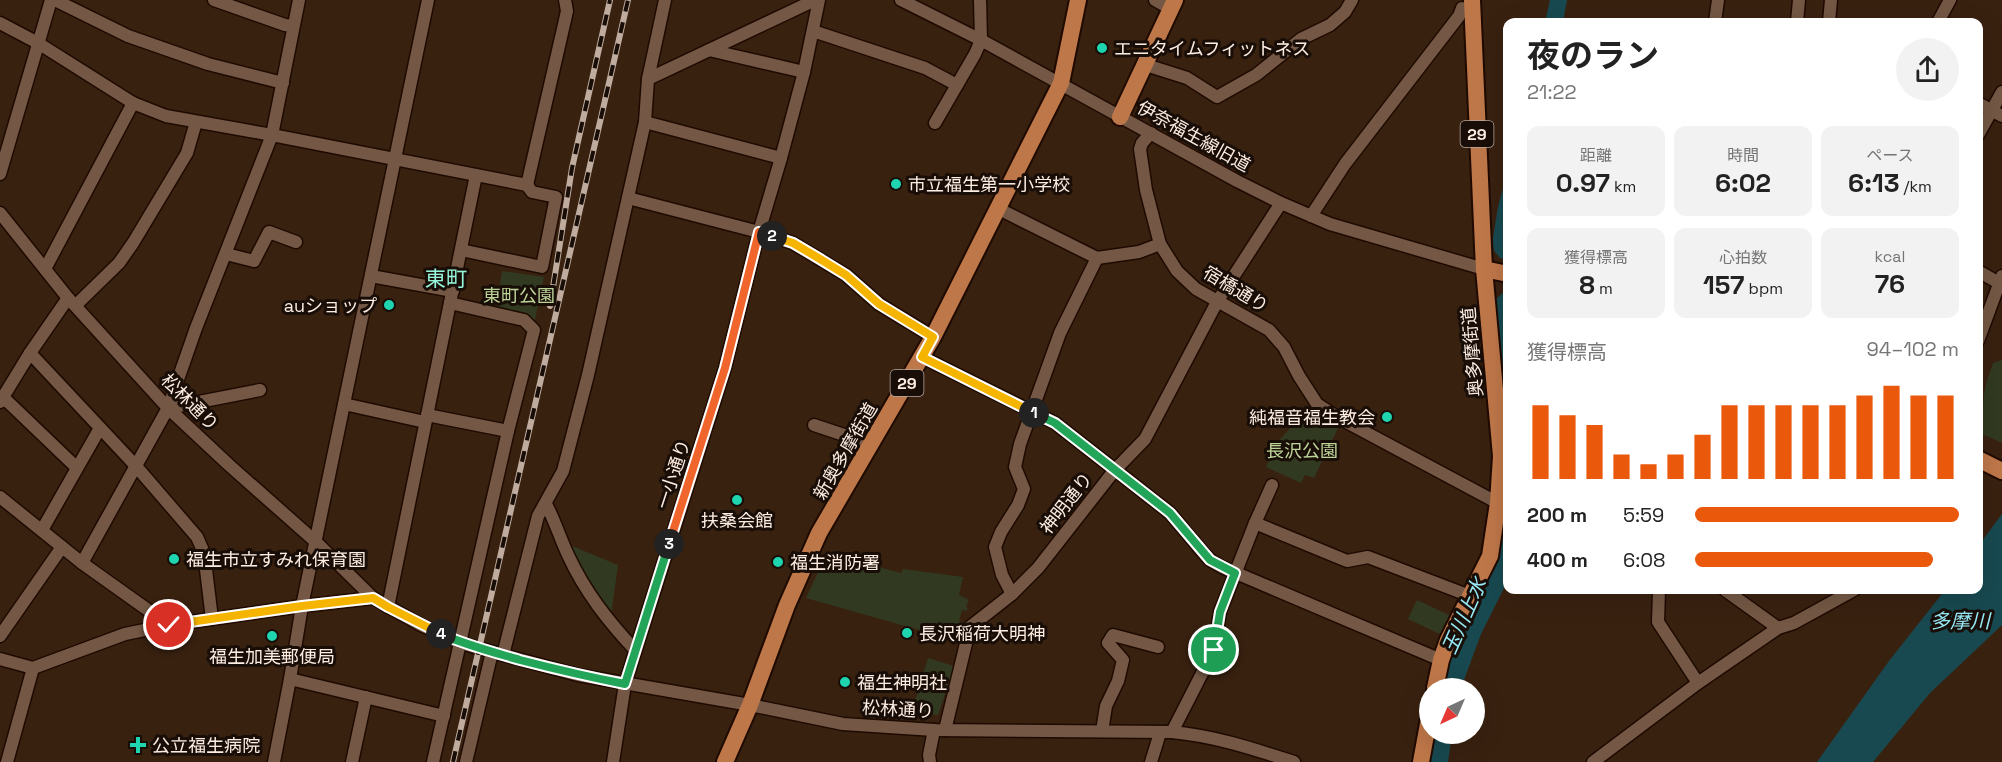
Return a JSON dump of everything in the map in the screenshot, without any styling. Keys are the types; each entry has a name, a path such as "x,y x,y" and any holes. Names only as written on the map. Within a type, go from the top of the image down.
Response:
{"main road":[{"name":"新奥多摩街道","path":"724,762 750,705 787,605 819,533 933,337 1061,83 1077,0"},
{"path":"1120,117 1173,4"},
{"name":"奥多摩街道","path":"1437,678 1448,640 1490,556 1503,505 1466,4"},
{"path":"1486,269 1503,273"},
{"path":"1421,762 1424,744"}],"street":[{"path":"0,174 38,43 53,0 128,36 208,64 283,83"},
{"path":"214,0 293,26"},
{"path":"82,563 168,408 272,135 299,0"},
{"path":"274,762 302,606 428,0"},
{"path":"527,185 567,11 565,0"},
{"path":"465,762 538,516 562,471 588,375 645,122 648,79 665,0"},
{"path":"648,79 817,0"},
{"name":"一小通り","path":"613,762 625,684 725,368 759,232 804,72 817,0"},
{"name":"伊奈福生線旧道","path":"901,0 981,40 1281,203 1330,224 1486,269"},
{"path":"935,123 981,40 980,0"},
{"path":"1155,0 1173,4"},
{"path":"1146,65 1187,78 1217,98 1256,75 1302,39 1330,25 1345,12 1352,0"},
{"path":"1715,18 1718,0"},
{"path":"1797,18 1799,0"},
{"path":"1829,18 1831,0"},
{"path":"1940,18 1950,0"},
{"path":"1311,216 1345,164 1466,4"},
{"path":"0,22 38,43 133,103 166,116 527,185 532,192 556,197 542,267 461,250"},
{"path":"813,31 925,68 957,85"},
{"path":"709,50 804,72"},
{"path":"1983,129 1997,113 2002,92"},
{"path":"45,269 133,103"},
{"path":"1983,106 1997,113"},
{"path":"77,468 3,392 30,353 72,302 119,263 187,153 196,122"},
{"path":"645,122 781,158"},
{"name":"宿橋通り","path":"1151,134 1142,143 1140,149 1146,190 1160,244 1177,271 1196,289 1269,330 1284,347 1317,404 1337,417 1503,505"},
{"path":"388,607 476,175"},
{"path":"628,198 793,243 846,275 879,304 933,337"},
{"name":"神明通り","path":"930,762 929,755 940,730 970,627 1012,594 1038,568 1114,471 1145,439 1217,302 1281,203"},
{"path":"999,209 1097,258 1139,252 1160,244"},
{"name":"松林通り","path":"0,213 72,302 168,408 229,465 316,542 373,598 461,643 578,675 843,724 940,730 1102,731 1200,735 1294,762"},
{"path":"226,254 254,261 269,232 296,242"},
{"path":"1012,594 1002,575 996,547 1001,532 1018,505 1024,489 1015,467 1020,444 1060,333 1097,258"},
{"path":"1983,273 2001,279 1983,328"},
{"path":"371,276 451,297 524,320 534,330 508,432 433,762"},
{"path":"30,353 135,465 197,537 204,552 212,619"},
{"path":"922,357 1055,423 1170,513 1210,560 1235,573 1441,660"},
{"path":"168,408 260,390"},
{"path":"344,404 508,432"},
{"path":"814,425 871,444"},
{"path":"42,530 100,428"},
{"path":"1151,762 1214,650 1220,612 1272,485"},
{"path":"0,497 82,563 169,625"},
{"path":"546,504 568,555 596,606 635,650"},
{"path":"1255,523 1347,561 1368,556 1470,596"},
{"path":"0,636 62,547"},
{"path":"1659,594 1658,622 1698,683"},
{"path":"1731,594 1778,628"},
{"path":"1593,762 1698,683 1778,628 1794,623 1847,594"},
{"path":"0,659 33,668 125,634 169,625 373,598"},
{"path":"1102,731 1106,706 1119,681 1123,660 1108,643 1113,635 1158,646"},
{"path":"7,762 33,668"},
{"path":"290,679 444,716"},
{"path":"352,762 366,697"}],"green space":[{"name":"東町公園","path":"502,271 544,277 535,320 496,313"},
{"path":"2002,360 2002,443 1983,434 1985,393 1993,363"},
{"name":"長沢公園","path":"1309,406 1338,428 1314,478 1305,475 1301,483 1266,467 1277,443"},
{"path":"567,544 618,565 611,616 586,584"},
{"path":"827,553 901,573 903,569 963,577 959,595 969,600 966,606 968,609 962,610 959,621 962,622 958,632 923,631 806,598"},
{"path":"1417,600 1451,616 1442,635 1408,619"},
{"path":"928,658 954,666 938,715 912,712"}],"water":[{"path":"1550,0 1567,0 1564,18 1546,18"},
{"path":"1503,188 1503,466 1493,238"},
{"name":"多摩川","path":"2002,514 2002,625 1930,693 1873,762 1817,762 1889,661 1942,594 1983,594 1983,540"},
{"path":"1503,529 1503,590 1481,634 1465,678 1445,678 1474,602 1496,563"},
{"path":"1433,744 1451,744 1448,762 1430,762"}],"pier":[{"path":"1491,247 1503,259 1503,293 1493,302"}],"railway":[{"path":"550,306 572,168 610,0"},
{"path":"453,762 628,0"}],"place":[{"name":"エニタイムフィットネス","path":"1102,48"},
{"name":"市立福生第一小学校","path":"896,184"},
{"name":"auショップ","path":"389,305"},
{"name":"純福音福生教会","path":"1387,417"},
{"name":"扶桑会館","path":"737,500"},
{"name":"福生市立すみれ保育園","path":"174,559"},
{"name":"福生消防署","path":"778,562"},
{"name":"長沢稲荷大明神","path":"907,633"},
{"name":"福生加美郵便局","path":"272,636"},
{"name":"福生神明社","path":"845,682"},
{"name":"公立福生病院","path":"138,745"}],"district":[{"name":"東町","path":"446,278"}],"route":[{"path":"169,625 373,598 421,625 461,643 578,675 625,684 725,368 759,232 793,243 846,275 879,304 933,337 922,357 1055,423 1170,513 1210,560 1235,573 1220,612 1214,650"}],"water label":[{"name":"玉川上水","path":"1464,616"}]}
